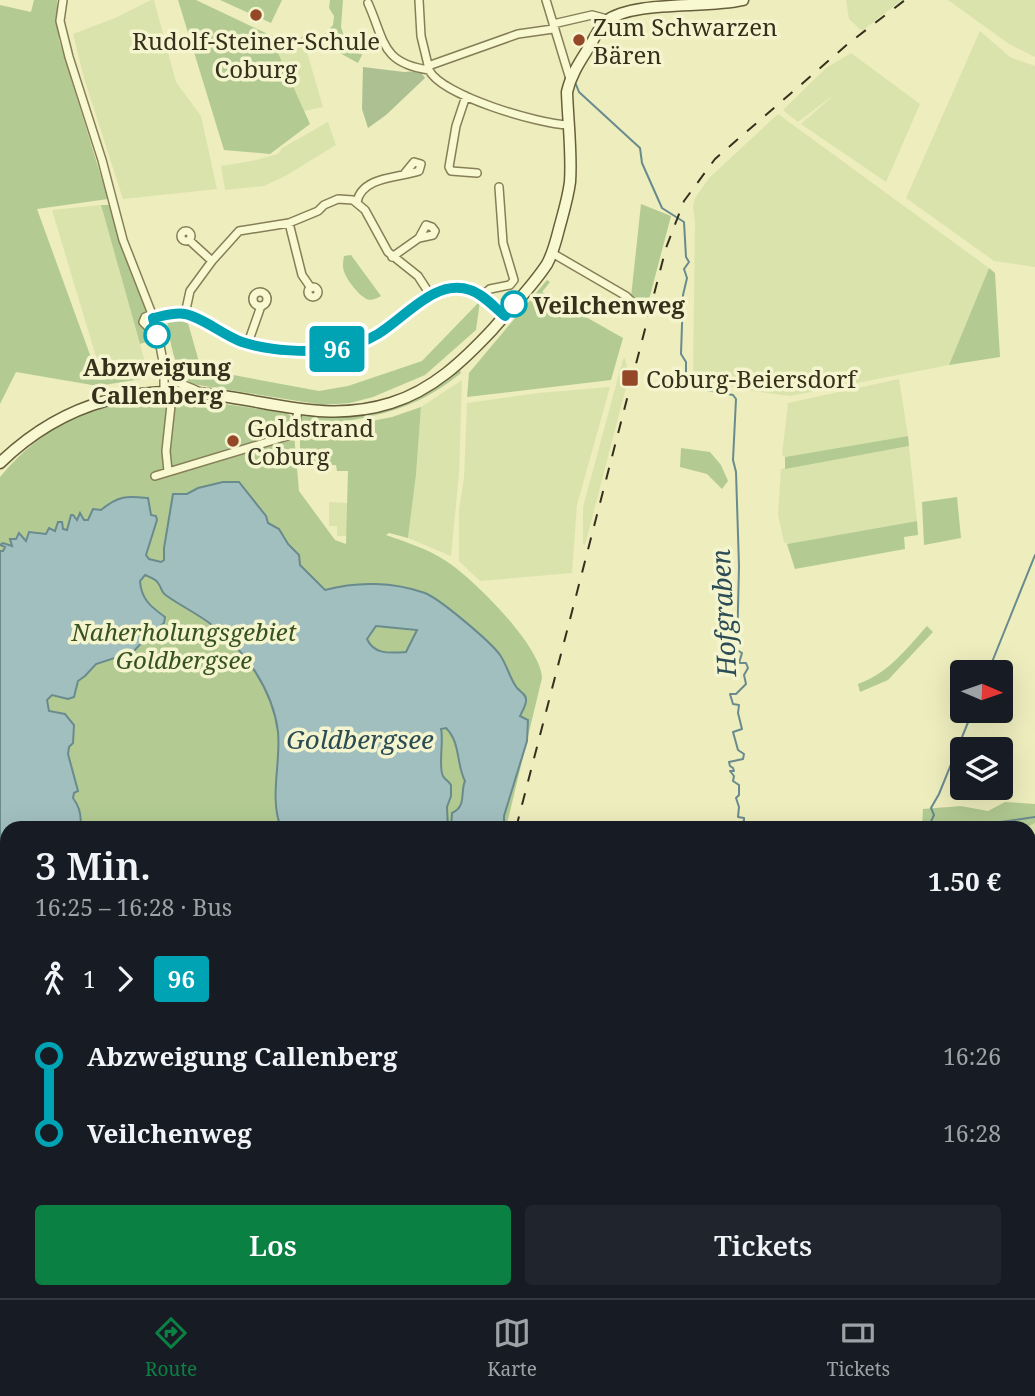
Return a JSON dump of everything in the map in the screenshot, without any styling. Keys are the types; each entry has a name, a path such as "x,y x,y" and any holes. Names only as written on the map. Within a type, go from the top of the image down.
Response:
{"street":[{"path":"62,0 60,21 69,57 102,160 123,240 153,319 169,391"},
{"path":"419,0 421,36 428,68 439,82 502,110 553,125 568,125"},
{"path":"0,463 29,437 71,412 110,399 169,391 207,394 298,410 361,410 393,403 435,382 468,355 539,275 552,253 570,182 570,79 546,0"},
{"path":"570,79 607,19 626,9 650,2 717,4 743,0"},
{"path":"368,3 385,47 396,61 414,68 428,68 518,34 592,15 607,19"},
{"path":"466,96 456,126 449,167 451,171 477,173"},
{"path":"357,202 358,194 370,184 405,173"},
{"path":"481,296 490,289 510,285 514,280 503,243 499,187"},
{"path":"185,314 188,295 212,261 239,231 289,223 317,211 333,200 345,198 357,202 368,214 381,242 392,257 418,276 431,296"},
{"path":"289,223 302,275 311,288"},
{"path":"392,257 419,238"},
{"path":"189,240 212,261"},
{"path":"552,253 625,296 635,306"},
{"path":"153,319 185,314 248,343 302,349 341,348 377,334 431,296 451,288 464,289 481,296 505,316"},
{"path":"248,343 261,306"},
{"path":"164,367 182,385 207,394"},
{"path":"168,471 166,451 170,375"},
{"path":"155,475 295,434 298,410"}],"green space":[{"path":"34,0 57,0 59,40 108,199 37,209 97,374 100,370 145,362 147,378 98,386 16,372 0,404 0,5 31,12"},
{"path":"154,0 176,82 201,116 217,189 123,199 84,78 73,34 115,18"},
{"path":"178,0 196,0 270,35 310,124 270,154 224,150"},
{"path":"220,0 282,0 271,23"},
{"path":"330,0 343,0 341,27 348,48 359,50 362,55 358,63 325,45 311,51 301,38 304,34 321,38 333,25"},
{"path":"846,0 902,0 862,31 849,19"},
{"path":"948,0 1035,0 1035,57 1009,44"},
{"path":"980,31 1010,57 1035,66 1035,267 994,261 906,198"},
{"path":"270,35 301,38 304,42 323,107 304,111"},
{"path":"851,53 920,104 886,182 801,124 835,94 798,122 783,110 826,68"},
{"path":"363,67 404,72 420,71 425,78 368,128 362,109"},
{"path":"778,114 989,268 949,365 790,396 746,390 743,384 738,388 693,379 695,198 709,178"},
{"path":"328,122 336,145 264,186 225,190 221,166 278,154 282,148"},
{"path":"641,204 671,216 645,315 631,297"},
{"path":"101,205 145,362 100,370 52,210"},
{"path":"101,205 110,205 127,261 147,310 140,318 141,321 155,339 140,344"},
{"path":"351,255 381,296 366,299 352,285 343,270 344,256"},
{"path":"989,268 995,273 1000,357 949,365"},
{"path":"547,280 550,282 542,292 623,338 611,380 467,397 469,373"},
{"path":"480,301 476,330 425,375 373,397 350,403 323,405 192,384 177,364 167,321 178,318 188,323 201,369 319,391 348,386 422,361"},
{"path":"625,358 629,376 585,545 583,507"},
{"path":"460,370 461,373 441,388 402,407 364,418 298,430 299,419 303,415 345,415 404,403 431,390"},
{"path":"899,379 908,436 785,457 782,455 788,403"},
{"path":"462,380 459,474 451,556 408,538 421,407"},
{"path":"610,387 577,505 572,573 480,581 459,561 459,509 464,478 467,403"},
{"name":"Naherholungsgebiet Goldbergsee","path":"163,395 287,413 293,418 292,432 299,491 335,540 346,544 348,471 337,471 336,465 300,466 300,435 392,417 421,407 408,538 389,533 386,535 439,557 472,582 518,631 539,664 542,678 508,821 0,821 0,477 35,442 54,429 93,411"},
{"path":"908,436 909,446 785,469 785,457"},
{"path":"909,446 917,521 787,544 784,542 778,515 781,469"},
{"path":"681,448 710,452 721,465 728,481 722,489 707,474 680,467"},
{"path":"957,497 961,538 924,545 922,502"},
{"path":"329,502 347,503 347,536 337,536 337,526 329,526"},
{"path":"917,521 918,535 904,537 905,549 795,569 787,544"},
{"path":"927,626 933,632 888,680 860,692 858,684 888,667"},
{"path":"1005,802 1035,804 1035,821 922,821 923,809 961,806 988,811"}],"water":[{"name":"Goldbergsee","path":"223,482 239,482 266,516 268,523 279,529 299,555 300,565 325,590 375,584 425,593 453,612 495,649 515,684 526,697 520,716 528,720 527,741 504,821 451,821 452,813 460,807 465,781 454,740 446,728 441,729 441,767 443,776 451,785 448,821 279,821 276,805 278,732 264,686 236,646 207,621 165,595 154,579 145,575 140,581 142,593 151,606 165,617 164,623 133,652 96,664 78,681 74,697 68,699 52,695 47,700 49,711 65,714 74,725 73,743 68,754 78,791 73,798 81,821 0,821 0,551 5,547 0,545 3,543 12,546 10,539 16,539 19,533 26,541 29,532 46,534 49,528 55,531 58,522 62,522 63,529 67,530 71,515 77,520 80,513 84,520 88,520 93,509 101,510 118,499 148,498 151,515 156,516 157,520 146,555 149,559 161,562 164,560 173,494 187,494 198,488","holes":["376,626 417,630 406,652 388,653 378,650 367,639"]}],"waterway":[{"name":"Hofgraben","path":"575,82 579,92 640,148 642,163 662,208 684,222 686,257 689,262 684,269 687,278 683,295 681,354 686,362 686,378"},
{"name":"Hofgraben","path":"691,387 733,395 736,399 733,460 736,472 739,566 737,650 742,653 739,663 746,663 748,668 744,675 746,684 736,694 730,694 733,704 739,705 742,729 733,732 738,750 744,754 743,759 729,762 734,771 730,771 734,776 733,781 739,785 739,795 736,798 738,817 744,818 744,821"},
{"path":"993,660 1035,555"},
{"path":"931,821 934,815 931,808 968,723"},
{"path":"1007,821 1035,817"}],"railway":[{"path":"518,821 666,248 684,201 715,159 849,43 905,0"}],"bus line":[{"name":"96","path":"157,335 153,318 185,314 248,343 280,348 327,350 359,343 377,334 431,296 451,288 477,293 505,316 514,304"}],"place":[{"name":"Rudolf-Steiner-Schule Coburg","path":"256,15"},
{"name":"Zum Schwarzen Bären","path":"579,40"},
{"name":"Veilchenweg","path":"514,304"},
{"name":"Abzweigung Callenberg","path":"157,335"},
{"name":"Coburg-Beiersdorf","path":"630,378"},
{"name":"Goldstrand Coburg","path":"233,441"}]}
